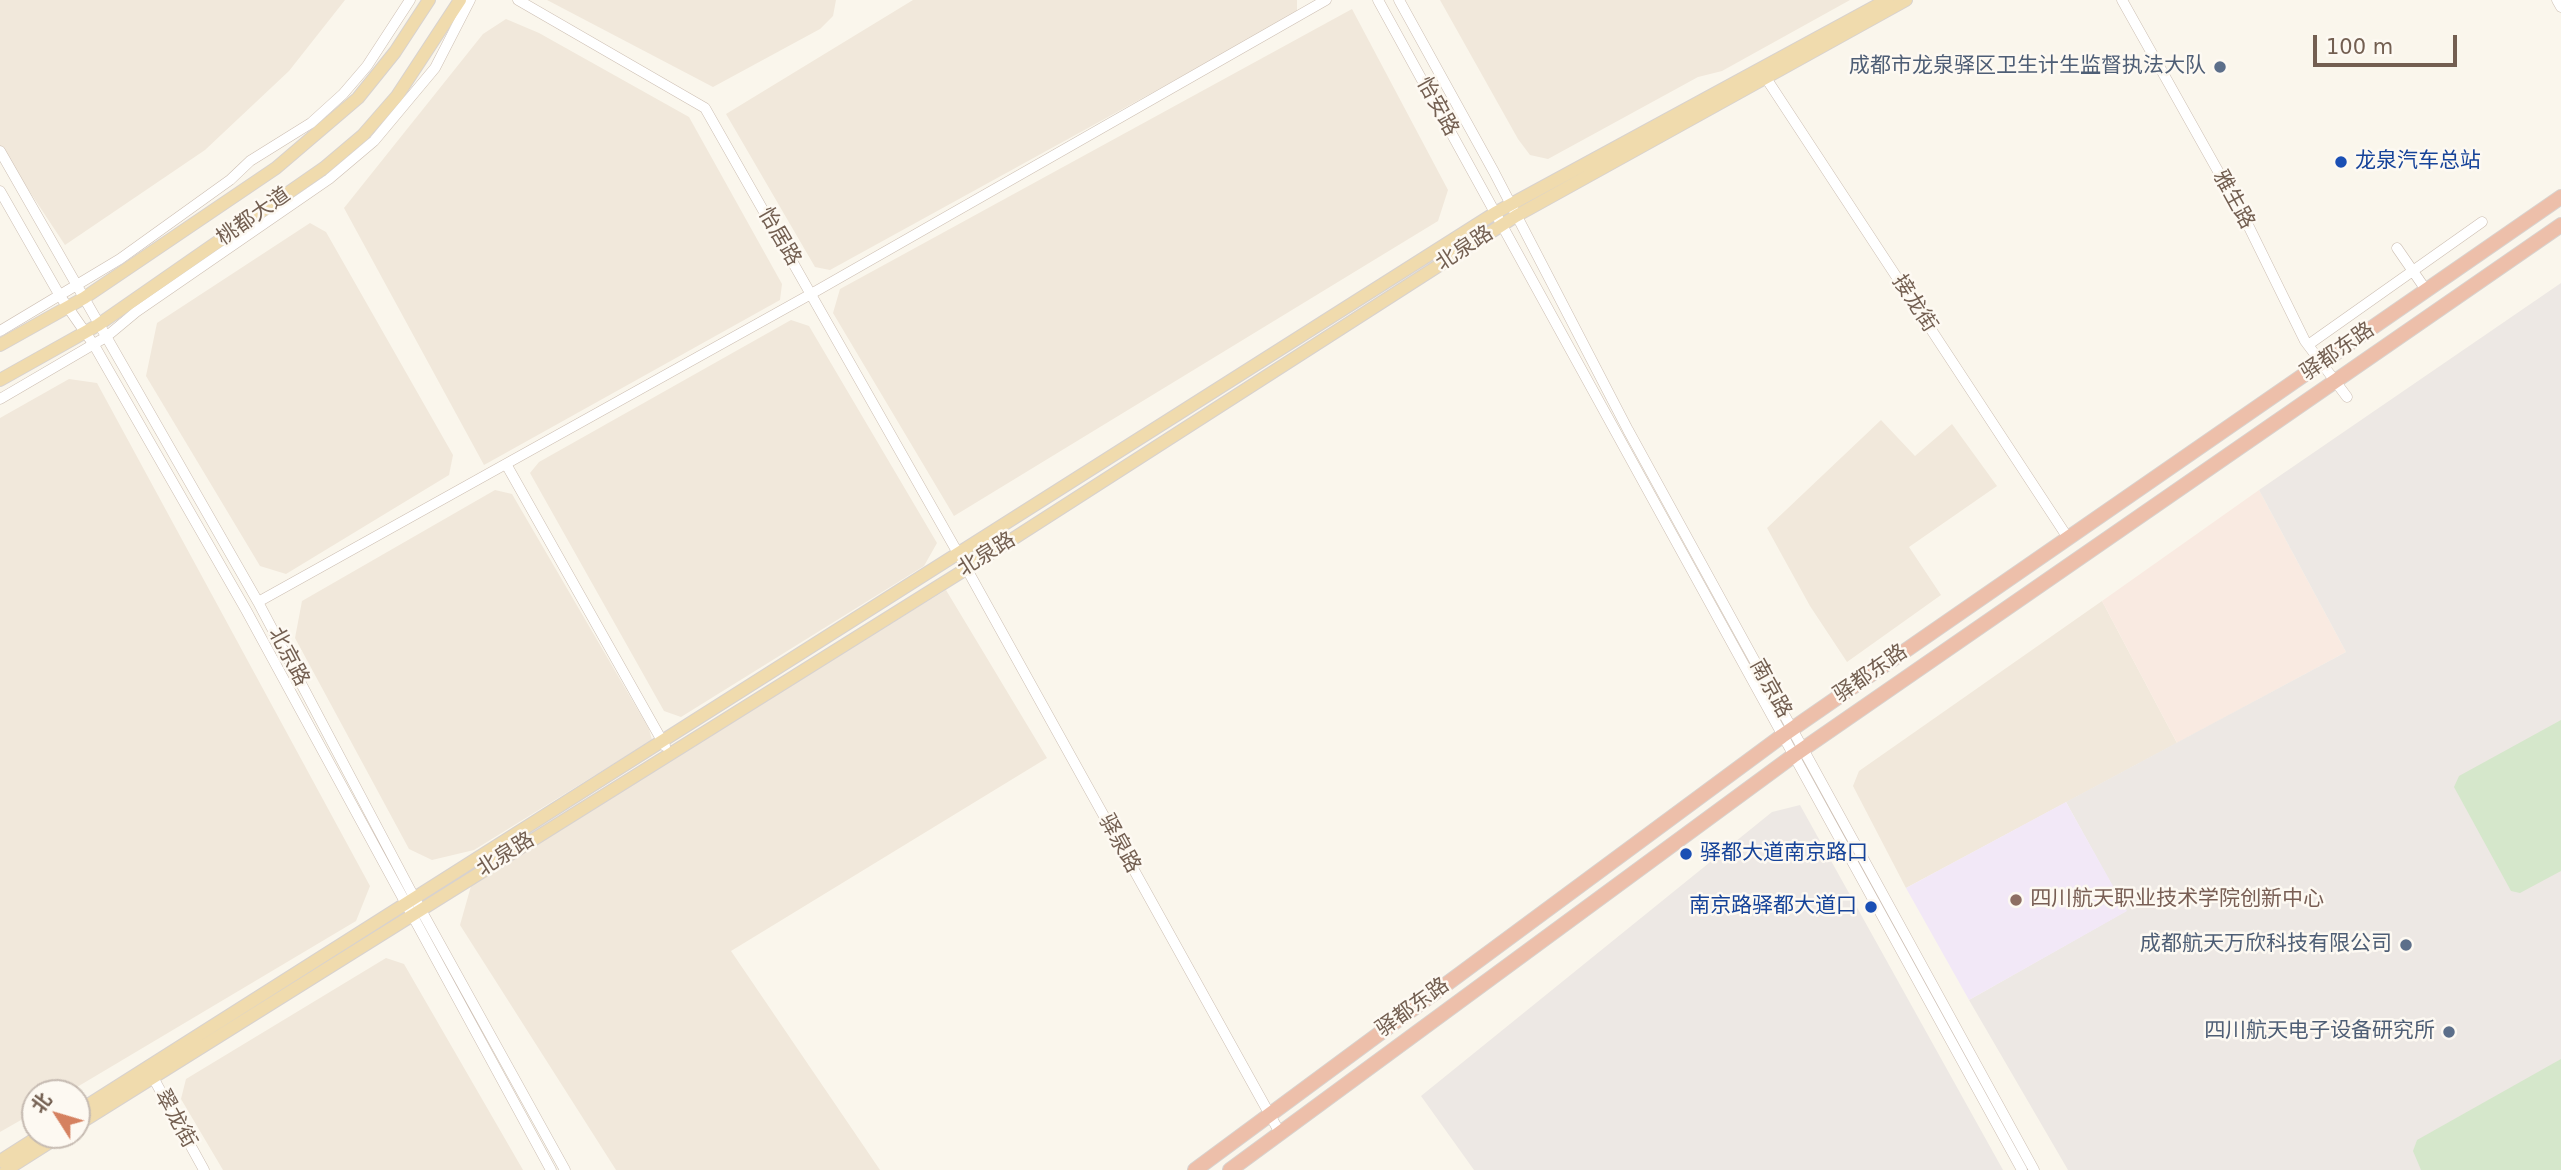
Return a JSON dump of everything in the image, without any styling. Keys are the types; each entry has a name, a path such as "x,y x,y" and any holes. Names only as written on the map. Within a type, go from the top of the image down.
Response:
{"highway":[{"name":"驿都东路","path":"1195,1170 1787,733 2561,197"},
{"name":"驿都东路","path":"1230,1170 1798,753 2561,225"}],"main road":[{"name":"桃都大道","path":"0,345 84,298 276,168 358,98 395,52 429,0"},
{"name":"桃都大道","path":"0,380 98,325 324,168 363,135 397,96 460,0"},
{"name":"北泉路","path":"1763,74 1887,0"},
{"name":"北泉路","path":"91,1104 150,1072 666,748 959,555 1499,219 1763,74 1906,0"},
{"name":"北泉路","path":"666,748 966,569 1499,219"},
{"name":"北泉路","path":"91,1115 150,1072"},
{"path":"0,1161 21,1148"},
{"path":"6,1170 39,1149"}],"street":[{"path":"0,331 77,286 221,187 270,147 311,123 343,94 367,66 410,0"},
{"path":"0,399 106,337 136,312 330,179 373,141 435,68 470,0"},
{"name":"怡居路","path":"517,0 705,108 959,555"},
{"path":"258,602 811,294 1326,0"},
{"name":"怡安路","path":"1378,0 1787,733"},
{"name":"怡安路","path":"1399,0 1513,211"},
{"name":"雅生路","path":"2122,0 2246,222 2308,345 2347,397"},
{"path":"2557,0 2561,7"},
{"name":"接龙街","path":"1763,74 2068,538"},
{"name":"北京路","path":"0,151 258,602 551,1170"},
{"name":"北京路","path":"0,191 60,296 93,345 246,610 565,1170"},
{"name":"南京路","path":"1513,211 1787,733 2034,1170"},
{"path":"2308,345 2482,222"},
{"path":"2397,248 2426,290"},
{"path":"506,464 666,748"},
{"name":"驿泉路","path":"959,555 1280,1133"},
{"path":"1798,753 2022,1170"},
{"name":"翠龙街","path":"150,1072 204,1170"}],"shaded area":[{"path":"0,0 345,0 289,71 205,150 65,245 0,147"},
{"path":"547,0 836,0 833,16 820,29 713,87"},
{"path":"913,0 1297,0 1297,13 830,270 815,267 726,114"},
{"path":"1440,0 1850,0 1722,71 1698,77 1548,159 1530,155 1518,139"},
{"path":"1352,9 1448,190 1438,221 954,516 833,313 840,289"},
{"path":"506,19 539,33 689,117 782,284 780,300 484,465 344,208 483,34"},
{"path":"310,223 326,232 453,455 449,475 286,574 260,566 146,376 157,323"},
{"path":"2561,283 2561,1170 2068,1170 1969,1000 2126,911 2066,802 2346,652 2259,490"},
{"path":"791,320 809,326 937,543 924,566 681,717 664,711 530,473 539,462"},
{"path":"69,379 97,383 370,886 356,921 91,1079 21,1079 21,1120 0,1132 0,418"},
{"path":"1881,420 1915,456 1952,424 1997,486 1909,547 1941,595 1847,662 1810,606 1767,528"},
{"path":"495,490 512,494 649,729 652,740 474,850 432,860 409,849 295,638 302,601"},
{"path":"2259,490 2346,652 2177,743 2102,601"},
{"path":"946,590 1047,758 731,951 880,1170 616,1170 460,925 471,886 632,782"},
{"path":"2102,601 2177,743 1906,888 1853,786 1859,771"},
{"name":"四川航天职业技术学院创新中心","path":"2066,802 2127,911 1969,1000 1906,888"},
{"path":"1800,805 2003,1170 1474,1170 1421,1096 1772,812"},
{"path":"386,958 404,964 523,1170 223,1170 181,1099 186,1079"}],"green space":[{"path":"2561,720 2561,871 2520,893 2511,891 2454,787 2459,776"},
{"path":"2561,1059 2561,1170 2421,1170 2413,1151 2417,1140"}],"place":[{"name":"成都市龙泉驿区卫生计生监督执法大队","path":"2220,67"},
{"name":"龙泉汽车总站","path":"2341,162"},
{"name":"驿都大道南京路口","path":"1686,854"},
{"name":"四川航天职业技术学院创新中心","path":"2016,900"},
{"name":"南京路驿都大道口","path":"1871,907"},
{"name":"成都航天万欣科技有限公司","path":"2406,945"},
{"name":"四川航天电子设备研究所","path":"2449,1032"}]}
